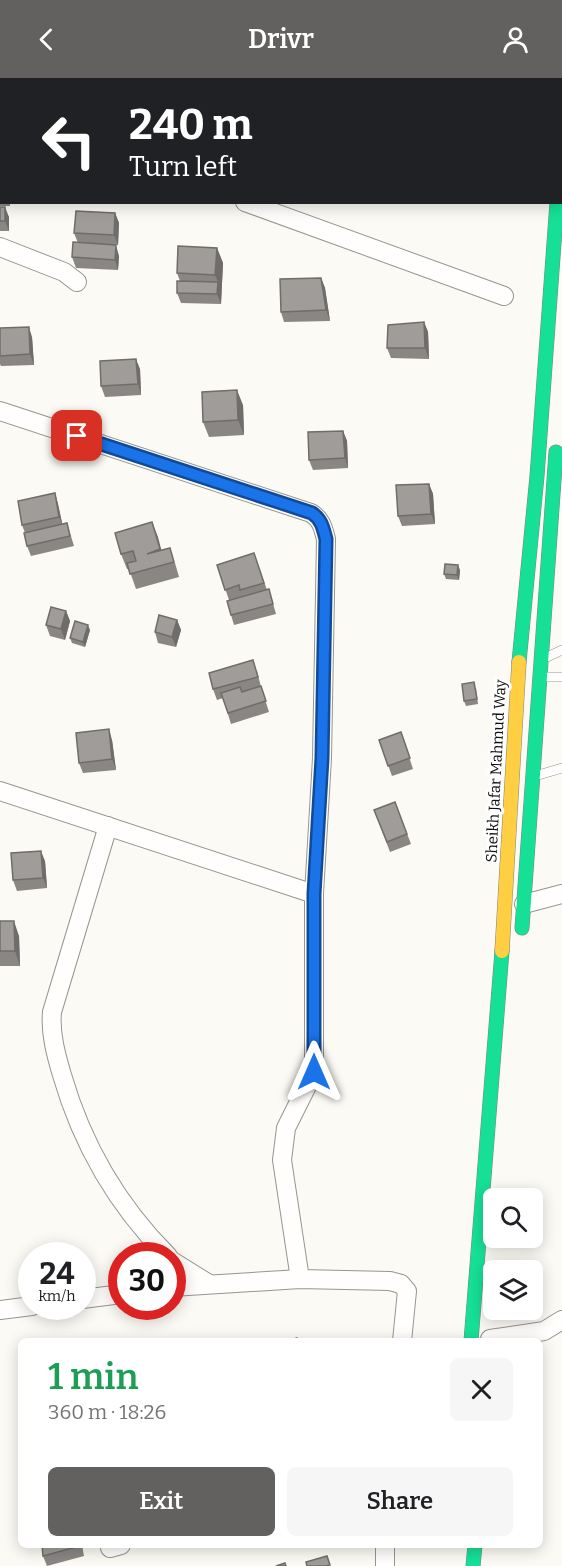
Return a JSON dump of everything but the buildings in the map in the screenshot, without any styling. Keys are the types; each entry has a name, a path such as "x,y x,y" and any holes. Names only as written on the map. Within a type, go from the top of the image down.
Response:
{"main road":[{"name":"Sheikh Jafar Mahmud Way","path":"485,1337 519,660 537,476 556,204"},
{"path":"521,939 541,677 557,536 557,438"},
{"path":"473,1566 475,1548"}],"street":[{"path":"251,204 504,296"},
{"path":"0,247 64,272 77,282"},
{"path":"0,411 261,495 312,513 323,525 326,539 322,758 314,894 314,1072 286,1128 282,1160 300,1278"},
{"path":"0,791 314,894"},
{"path":"108,826 52,1012 51,1024 70,1103 87,1143 135,1220 155,1242"},
{"path":"525,904 562,894"},
{"path":"186,1269 209,1284"},
{"path":"186,1286 300,1278 390,1281 401,1284 407,1292 402,1338"},
{"path":"0,1310 18,1308"},
{"path":"485,1337 544,1331 562,1320"},
{"path":"385,1566 386,1548"}],"lane":[{"path":"519,660 543,659 562,650"},
{"path":"541,677 562,676"},
{"path":"533,777 562,768"}],"traffic: fast":[{"path":"519,662 537,476 557,204"},
{"path":"522,928 556,452"},
{"path":"471,1338 502,951"},
{"path":"473,1566 475,1548"}],"traffic: slow":[{"path":"502,951 519,662"}],"route":[{"path":"77,436 312,513 323,525 326,539 322,758 314,894 314,1072"}]}
